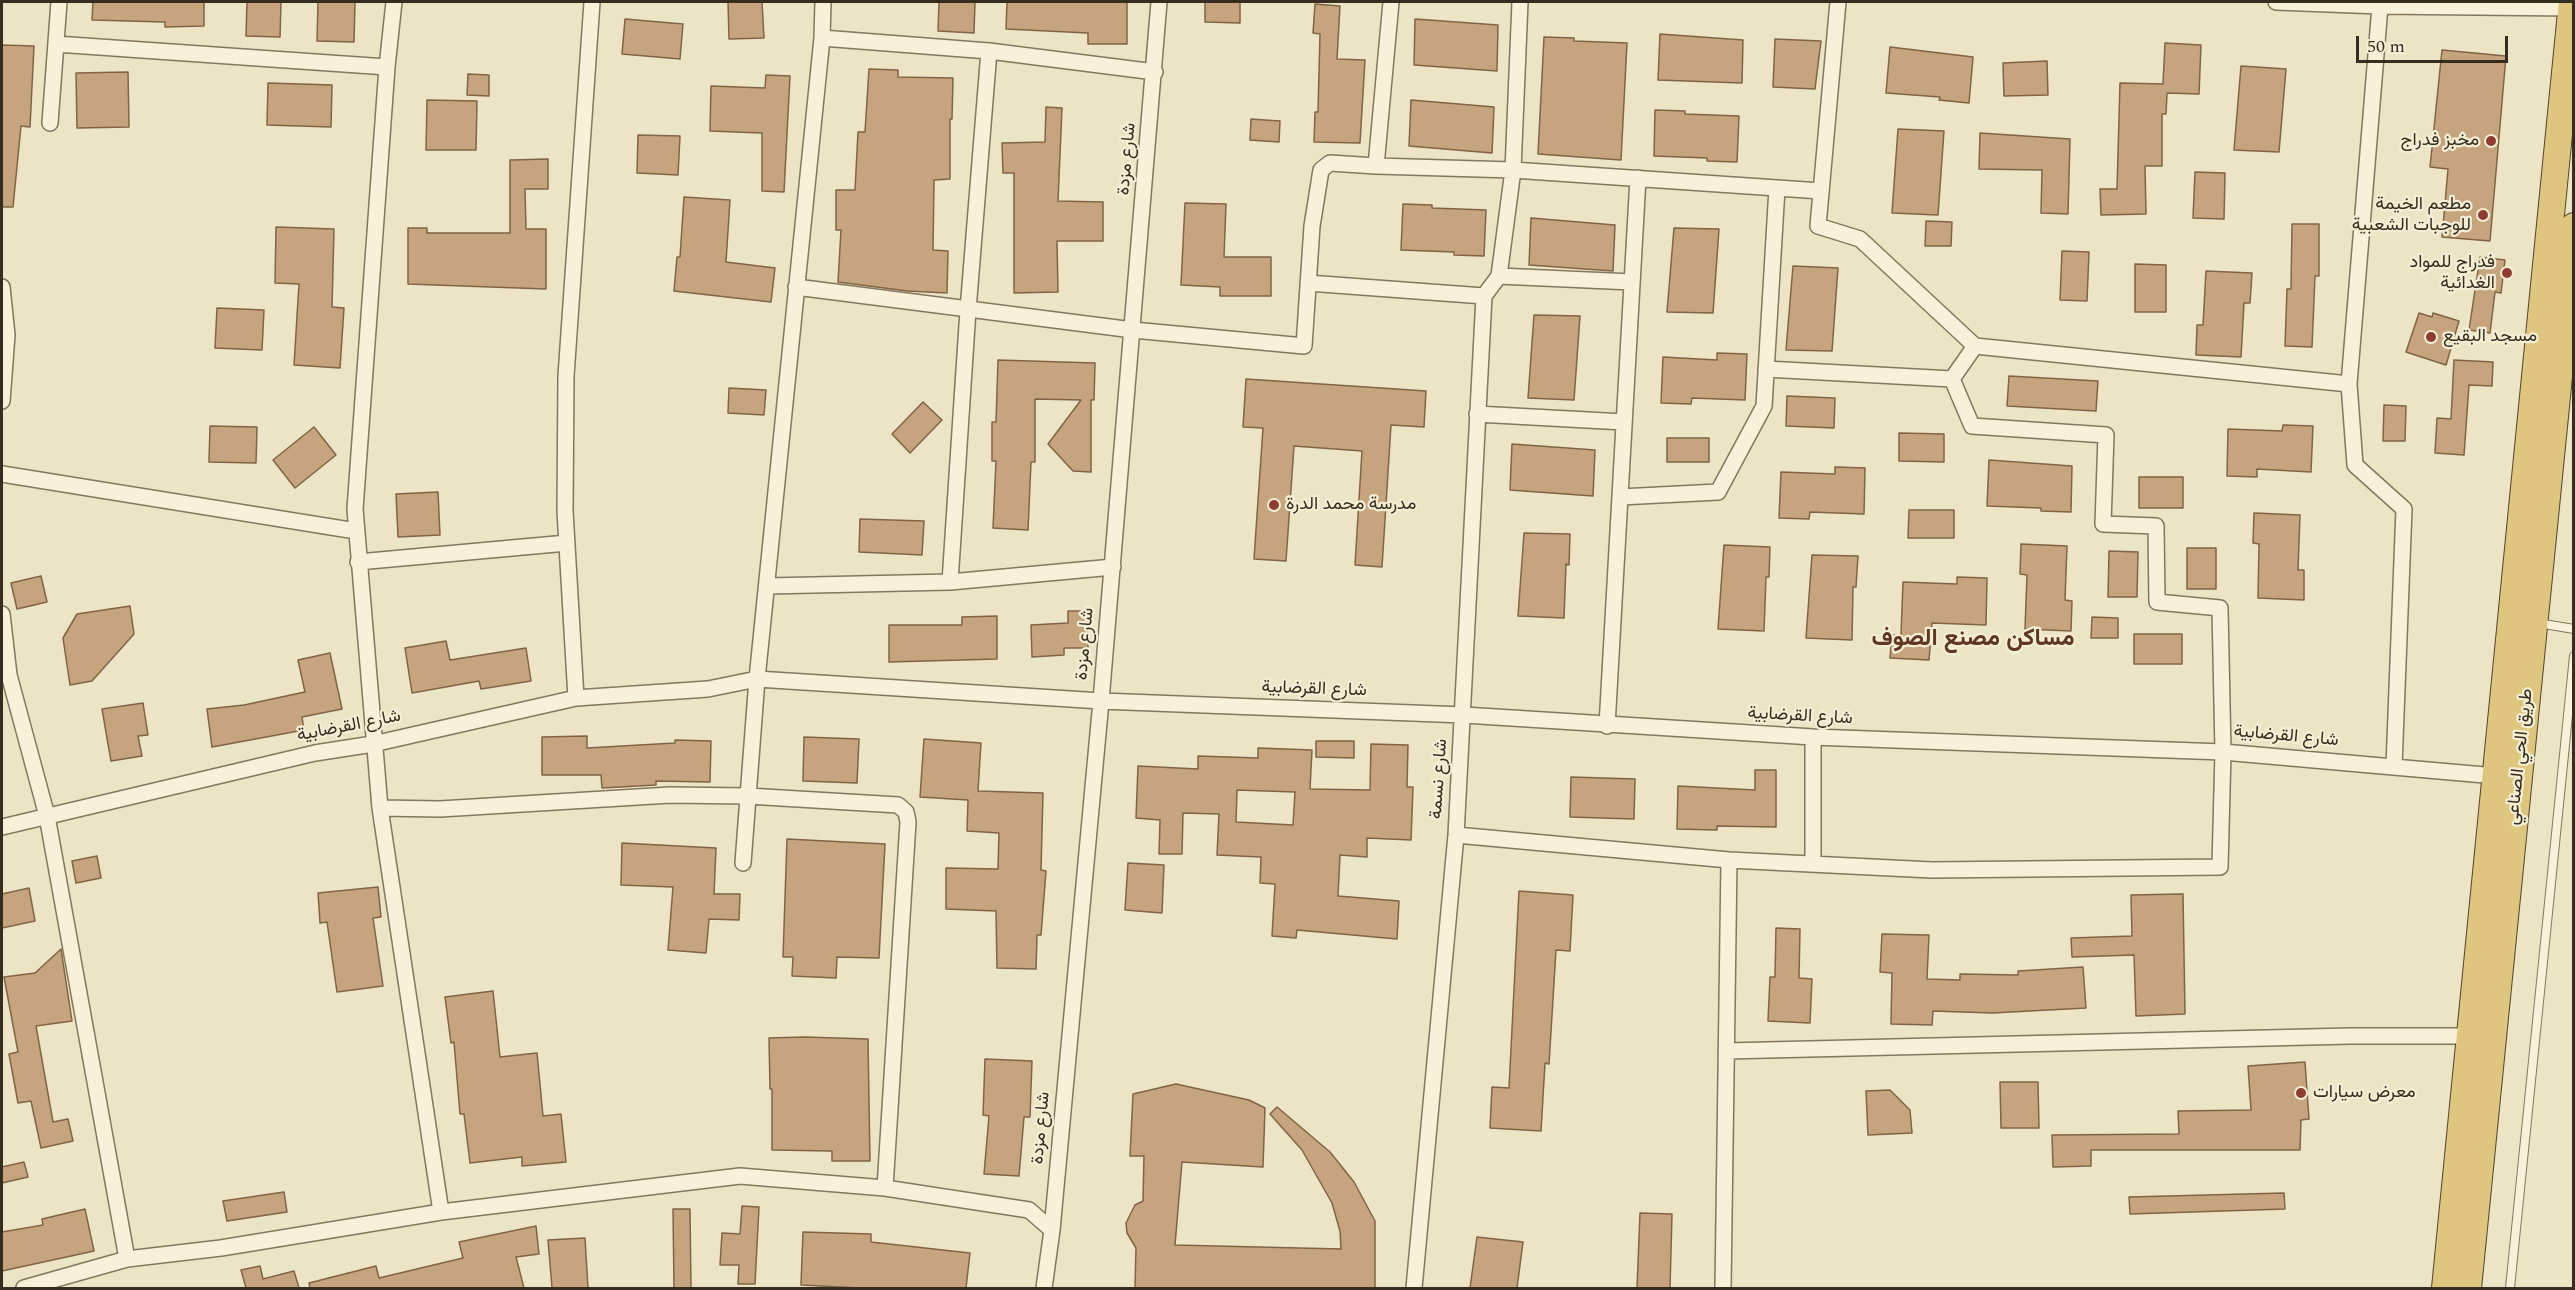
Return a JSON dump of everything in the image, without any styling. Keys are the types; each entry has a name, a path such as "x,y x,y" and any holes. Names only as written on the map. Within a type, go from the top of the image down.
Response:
{"highway":[{"path":"2445,1288 2572,4"},
{"name":"طريق الحي الصناعي","path":"2468,1288 2574,226"}],"street":[{"path":"50,123 59,2"},
{"path":"394,2 354,509 380,808 441,1212"},
{"path":"576,698 567,543 566,376 592,2"},
{"path":"743,863 758,679 822,38 823,2"},
{"name":"شارع مزدة","path":"1044,1288 1052,1230 1113,567 1159,2"},
{"path":"1376,166 1391,2"},
{"path":"1308,283 1484,296 1499,276 1513,170 1520,2"},
{"path":"1838,2 1818,226 1860,239 1976,345 2349,384"},
{"path":"2276,2 2380,6 2572,4"},
{"path":"2380,6 2349,384 2355,465 2403,509 2394,766"},
{"path":"822,38 989,51 1155,72"},
{"path":"56,44 387,68"},
{"path":"950,582 968,310 989,51"},
{"path":"796,287 1133,330 1304,346 1312,226 1321,171 1330,163 1513,170 1821,191"},
{"path":"1607,726 1638,178"},
{"path":"1620,497 1718,492 1764,406 1777,188"},
{"path":"1499,276 1632,282"},
{"path":"2,287 7,335 2,401"},
{"name":"شارع نسمة","path":"1414,1288 1456,835 1484,296"},
{"path":"1952,379 1976,345"},
{"path":"1766,369 1952,379"},
{"path":"1456,835 1729,860 1813,862 1932,870 2220,867 2223,752 2220,608 2157,602 2156,526 2103,524 2106,435 1972,426 1952,379"},
{"path":"1477,414 1624,422"},
{"path":"2,474 356,531"},
{"path":"358,562 567,543"},
{"path":"767,586 950,582 1113,567"},
{"path":"2,614 9,675 47,816 127,1259"},
{"name":"شارع القرضابية","path":"2,827 315,753 373,744 576,698 708,689 758,679 1101,701 1464,715 1607,726 1812,737 2223,752 2496,776"},
{"path":"1812,737 1813,862"},
{"path":"380,808 440,809 670,795 748,796 898,805 906,812 908,822 885,1188"},
{"path":"1723,1288 1729,860"},
{"path":"1726,1051 2350,1036 2470,1036"},
{"path":"24,1288 127,1259 221,1248 441,1212 740,1176 885,1188 1029,1210 1052,1230"}],"lane":[{"path":"2534,622 2574,628"},
{"path":"2510,1288 2574,656"}],"building":[{"path":"93,2 204,2 204,26 165,27 165,22 92,20"},
{"path":"247,2 281,2 280,37 246,36"},
{"path":"318,2 355,2 354,42 317,41"},
{"path":"728,2 762,2 764,38 729,39"},
{"path":"939,2 975,2 974,33 938,31"},
{"path":"1007,2 1127,2 1127,44 1088,44 1088,33 1006,29"},
{"path":"1205,2 1240,2 1240,23 1205,22"},
{"path":"1315,4 1340,6 1337,59 1365,60 1360,143 1314,142 1315,112 1318,112 1320,34 1313,33"},
{"path":"625,19 683,24 680,59 622,54"},
{"path":"1415,19 1498,25 1497,71 1414,65"},
{"path":"1660,34 1743,40 1742,83 1658,80"},
{"path":"1544,37 1574,38 1574,41 1627,43 1621,160 1538,154"},
{"path":"1775,39 1821,41 1815,89 1773,87"},
{"path":"2165,43 2201,45 2199,94 2167,93 2166,114 2162,114 2162,166 2145,166 2146,214 2101,215 2100,189 2117,189 2120,83 2163,84"},
{"path":"2,45 34,46 30,127 21,126 13,207 2,207"},
{"path":"1890,47 1973,57 1969,103 1939,100 1940,97 1886,93"},
{"path":"2442,50 2506,56 2490,241 2442,237 2448,169 2430,167"},
{"path":"2047,61 2048,95 2004,96 2003,63"},
{"path":"2241,66 2286,69 2279,152 2234,150"},
{"path":"869,69 898,70 898,77 953,78 950,179 934,180 933,250 948,251 947,293 907,291 838,282 841,230 836,230 836,190 855,190 858,132 865,132"},
{"path":"128,72 129,127 77,128 76,73"},
{"path":"468,74 489,75 489,96 467,95"},
{"path":"766,75 790,76 784,192 762,191 762,133 710,131 711,86 765,88"},
{"path":"268,83 332,85 331,127 267,125"},
{"path":"427,100 477,101 476,150 426,150"},
{"path":"1411,100 1494,107 1492,153 1409,146"},
{"path":"1046,107 1062,108 1058,201 1103,202 1103,241 1057,241 1058,292 1014,293 1014,173 1003,173 1002,143 1045,142"},
{"path":"1655,110 1685,111 1685,114 1739,116 1737,162 1707,161 1707,158 1654,156"},
{"path":"1251,119 1280,121 1279,142 1250,140"},
{"path":"1898,129 1944,131 1938,215 1892,213"},
{"path":"1980,133 2070,139 2068,214 2041,213 2042,170 1979,169"},
{"path":"638,135 680,136 678,175 637,173"},
{"path":"548,159 548,189 525,189 526,229 546,229 546,289 408,284 408,228 427,228 427,233 510,233 510,160"},
{"path":"2195,172 2225,173 2224,219 2193,218"},
{"path":"684,197 730,200 726,262 775,268 771,302 674,291 677,257 680,257"},
{"path":"1185,203 1226,204 1224,257 1271,257 1271,296 1220,296 1220,287 1181,285"},
{"path":"1403,204 1432,205 1432,208 1486,210 1484,256 1454,255 1454,252 1401,250"},
{"path":"1531,218 1615,225 1613,271 1529,265"},
{"path":"1926,221 1952,222 1951,246 1925,246"},
{"path":"2292,224 2319,224 2319,276 2315,276 2312,347 2285,346 2287,289 2291,289"},
{"path":"276,227 334,229 332,307 344,308 340,368 294,365 299,284 275,283"},
{"path":"1674,228 1719,229 1713,313 1667,312"},
{"path":"2062,251 2089,252 2087,301 2060,300"},
{"path":"2480,257 2505,260 2501,293 2495,292 2490,333 2469,330"},
{"path":"2135,264 2166,265 2166,312 2135,312"},
{"path":"1793,266 1838,268 1832,351 1786,350"},
{"path":"2206,271 2252,273 2250,303 2244,303 2241,357 2196,355 2197,325 2203,325"},
{"path":"217,308 264,310 262,350 215,348"},
{"name":"مسجد البقيع","path":"2419,313 2432,317 2433,313 2459,321 2446,365 2406,352"},
{"path":"1534,315 1580,316 1574,400 1528,398"},
{"path":"1717,353 1747,354 1745,400 1692,398 1691,404 1661,403 1663,357 1717,360"},
{"path":"998,360 1095,363 1094,400 1091,400 1091,472 1073,471 1048,444 1081,400 1035,399 1035,462 1031,462 1028,530 993,528 996,461 992,461 992,422 996,422"},
{"path":"2454,360 2493,362 2492,386 2469,385 2464,455 2435,453 2437,418 2451,419"},
{"path":"2009,376 2098,381 2096,411 2007,406"},
{"name":"مدرسة محمد الدرة","path":"1246,379 1426,391 1424,427 1391,425 1382,567 1355,565 1362,451 1294,446 1286,561 1254,559 1263,428 1243,427"},
{"path":"729,388 766,390 764,415 728,413"},
{"path":"1787,396 1835,398 1834,428 1786,426"},
{"path":"923,402 942,420 910,453 892,434"},
{"path":"2384,405 2406,406 2405,441 2383,441"},
{"path":"2283,425 2313,426 2311,472 2257,469 2257,477 2227,476 2228,429 2282,431"},
{"path":"210,426 257,427 256,463 209,462"},
{"path":"314,427 336,455 295,488 273,460"},
{"path":"1899,433 1944,434 1944,462 1899,461"},
{"path":"1667,438 1709,438 1709,462 1667,462"},
{"path":"1512,444 1595,450 1593,496 1510,490"},
{"path":"1989,460 2072,466 2071,512 2041,511 2041,508 1987,506"},
{"path":"1835,467 1865,468 1864,514 1810,512 1809,519 1779,518 1781,472 1835,474"},
{"path":"2139,477 2183,477 2183,508 2139,508"},
{"path":"438,492 440,535 398,537 396,494"},
{"path":"1909,510 1954,510 1954,538 1908,538"},
{"path":"2254,513 2300,515 2298,570 2304,570 2304,600 2258,598 2259,544 2253,543"},
{"path":"860,519 924,521 922,555 859,552"},
{"path":"1524,533 1570,534 1569,565 1566,564 1564,618 1518,616"},
{"path":"2021,544 2067,546 2065,600 2072,601 2071,631 2025,629 2027,575 2020,574"},
{"path":"1724,545 1770,547 1769,577 1766,577 1764,631 1718,629"},
{"path":"2187,548 2216,548 2216,589 2187,589"},
{"path":"2109,551 2138,552 2137,597 2108,597"},
{"path":"1812,555 1858,556 1856,587 1853,587 1852,640 1806,638"},
{"path":"41,576 47,602 17,609 11,583"},
{"path":"1957,577 1987,578 1986,625 1932,623 1929,660 1890,658 1892,635 1901,635 1903,582 1957,584"},
{"path":"130,606 134,634 92,681 70,685 63,638 77,614"},
{"path":"1068,611 1087,611 1088,648 1064,648 1064,655 1032,657 1031,625 1068,623"},
{"path":"997,616 997,659 889,662 889,625 962,625 962,617"},
{"path":"2092,617 2118,618 2118,638 2091,638"},
{"path":"2134,634 2182,634 2182,664 2134,664"},
{"path":"446,641 450,660 526,648 531,681 481,689 479,681 412,693 405,648"},
{"path":"330,653 342,709 302,717 304,730 212,747 207,709 244,705 305,692 298,660"},
{"path":"143,703 148,735 138,736 142,756 111,761 102,709"},
{"path":"587,736 587,748 675,743 675,740 711,741 710,782 656,781 656,785 602,788 601,775 542,775 542,737"},
{"path":"804,737 859,739 857,783 803,781"},
{"path":"924,739 981,743 978,791 1043,793 1041,870 1046,871 1041,935 1037,935 1036,969 997,968 996,911 946,909 946,868 998,869 999,833 967,831 968,800 920,797"},
{"path":"1316,741 1354,741 1354,758 1316,757"},
{"path":"1371,744 1408,745 1407,787 1413,787 1411,840 1367,838 1367,857 1340,855 1338,896 1399,901 1397,939 1297,930 1296,938 1272,936 1275,884 1260,883 1261,857 1217,855 1219,814 1183,813 1182,854 1159,854 1160,820 1136,818 1138,766 1198,769 1198,756 1258,758 1258,748 1312,750 1310,789 1370,790","holes":["1237,790 1295,792 1293,825 1236,822"]},
{"path":"1755,770 1776,770 1776,827 1717,826 1717,830 1677,829 1678,786 1755,790"},
{"path":"1571,777 1635,779 1634,819 1570,817"},
{"path":"787,839 885,844 879,958 837,957 836,978 792,976 793,957 783,957"},
{"path":"622,843 716,848 714,894 740,894 739,920 709,919 706,953 668,950 673,887 621,885"},
{"path":"97,856 101,878 76,883 72,861"},
{"path":"1128,863 1164,865 1162,913 1125,910"},
{"path":"378,887 381,917 373,918 383,986 337,992 327,922 320,923 318,893"},
{"path":"29,888 35,921 2,928 2,894"},
{"path":"1519,891 1573,895 1570,951 1556,950 1549,1064 1545,1063 1541,1131 1490,1128 1492,1087 1509,1088"},
{"path":"2183,894 2185,1014 2136,1016 2134,955 2072,957 2071,938 2132,936 2131,895"},
{"path":"1776,928 1800,929 1799,978 1812,979 1810,1023 1768,1021 1770,977 1775,977"},
{"path":"1882,934 1929,935 1927,979 1960,980 1960,974 2018,975 2018,971 2083,967 2086,1008 1992,1013 1933,1011 1932,1025 1891,1024 1892,973 1880,972"},
{"path":"61,949 72,1021 36,1026 53,1122 68,1119 73,1141 41,1148 31,1101 18,1103 9,1054 18,1052 4,977 35,973"},
{"path":"493,991 500,1057 537,1053 543,1116 561,1114 566,1162 522,1166 522,1157 470,1163 464,1114 460,1114 454,1042 451,1043 445,997"},
{"path":"769,1038 868,1039 870,1161 832,1161 832,1151 772,1150"},
{"path":"985,1059 1032,1061 1030,1117 1024,1117 1019,1176 984,1174 989,1116 983,1115"},
{"path":"2305,1062 2309,1119 2301,1120 2300,1150 2091,1150 2091,1166 2053,1167 2052,1135 2179,1134 2178,1111 2251,1110 2248,1066"},
{"path":"2000,1082 2038,1082 2039,1128 2001,1128"},
{"path":"1176,1084 1249,1100 1265,1108 1263,1167 1182,1162 1175,1245 1341,1249 1340,1231 1332,1203 1302,1150 1270,1114 1277,1107 1330,1152 1354,1182 1375,1221 1375,1288 1135,1288 1136,1248 1127,1233 1126,1223 1135,1205 1143,1201 1144,1156 1130,1156 1133,1094"},
{"path":"1890,1090 1910,1110 1912,1133 1868,1135 1866,1091"},
{"path":"24,1162 28,1177 2,1183 2,1167"},
{"path":"284,1192 287,1212 227,1221 223,1201"},
{"path":"2284,1193 2285,1209 2130,1214 2129,1197"},
{"path":"742,1206 759,1207 755,1284 738,1284 739,1265 720,1265 722,1233 740,1234"},
{"path":"85,1209 94,1251 2,1271 2,1232 43,1225 42,1219"},
{"path":"673,1209 690,1209 691,1288 674,1288"},
{"path":"1640,1213 1672,1214 1670,1288 1637,1288"},
{"path":"536,1226 539,1254 516,1257 524,1288 310,1288 309,1283 376,1266 379,1278 463,1258 459,1242"},
{"path":"803,1232 871,1234 871,1242 970,1253 966,1288 861,1288 801,1285"},
{"path":"1477,1237 1523,1242 1517,1288 1470,1288"},
{"path":"585,1238 588,1288 552,1288 548,1240"},
{"path":"260,1266 263,1279 294,1271 299,1288 246,1288 241,1270"}],"place":[{"name":"مخبز فدراج","path":"2491,141"},
{"name":"مطعم الخيمة للوجبات الشعبية","path":"2483,215"},
{"name":"فدراج للمواد الغدائية","path":"2507,273"},
{"name":"مسجد البقيع","path":"2431,337"},
{"name":"مدرسة محمد الدرة","path":"1274,505"},
{"name":"معرض سيارات","path":"2301,1093"}],"district":[{"name":"مساكن مصنع الصوف","path":"1973,640"}]}
